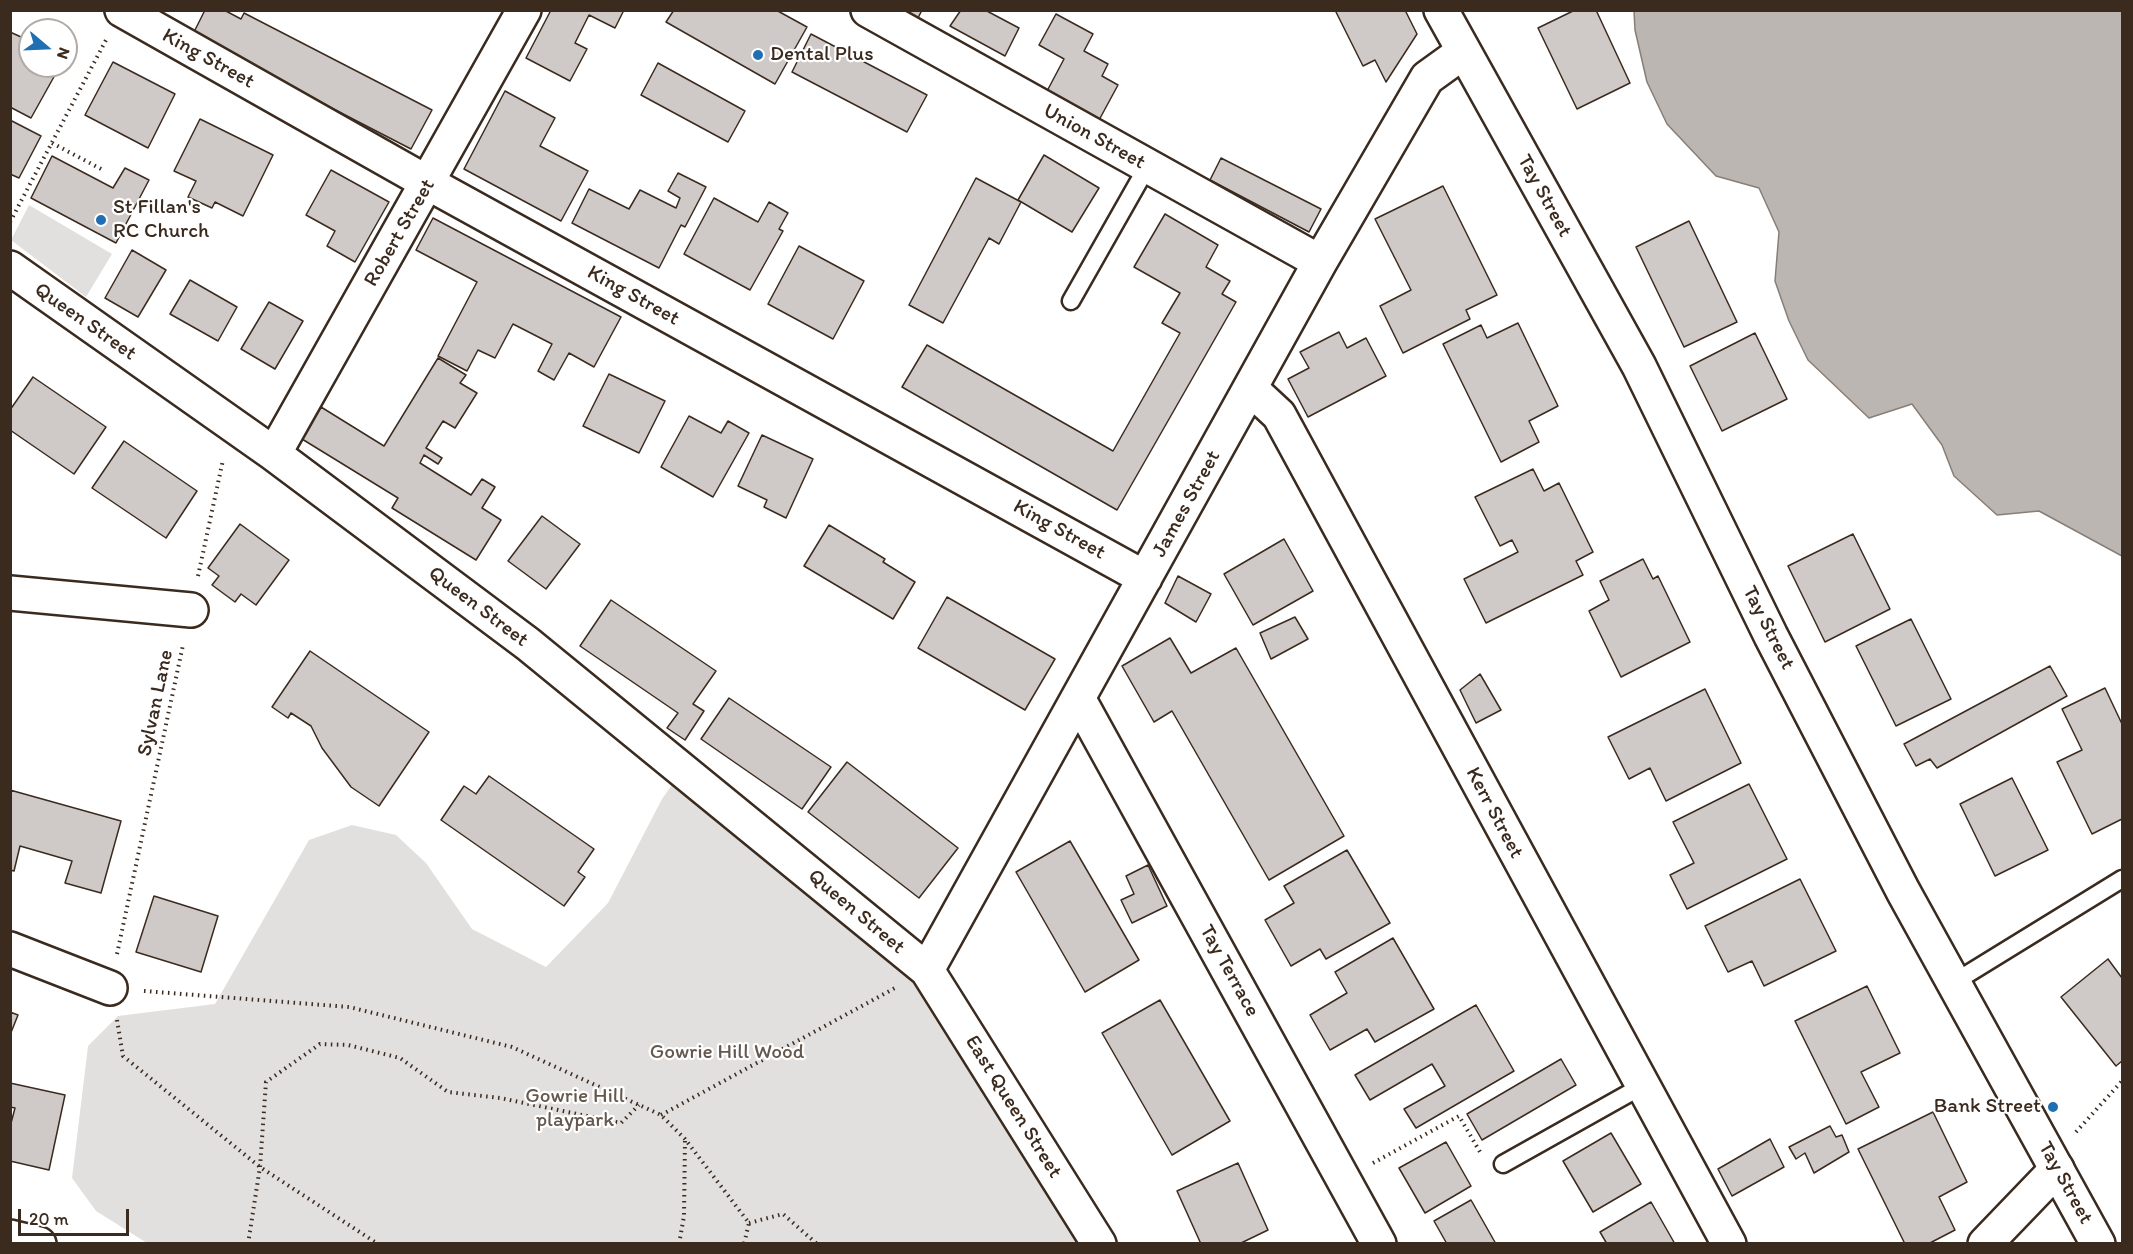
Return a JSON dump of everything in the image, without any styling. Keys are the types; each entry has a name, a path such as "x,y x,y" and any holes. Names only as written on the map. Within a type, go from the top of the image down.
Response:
{"street":[{"name":"Robert Street","path":"274,454 524,10"},
{"name":"Union Street","path":"868,10 1320,262"},
{"name":"Tay Street","path":"1441,10 1462,52 1640,366 1776,646 1903,891 2098,1244"},
{"name":"King Street","path":"117,20 428,183 1145,578"},
{"name":"James Street","path":"927,970 1320,262 1427,78 1462,52"},
{"name":"Queen Street","path":"10,268 274,454 528,644 927,970"},
{"name":"Kerr Street","path":"1251,389 1279,415 1729,1244"},
{"path":"10,593 191,610"},
{"name":"Tay Terrace","path":"1078,698 1379,1244"},
{"path":"10,949 110,988"},
{"name":"East Queen Street","path":"927,970 1099,1244"},
{"path":"1985,1244 2054,1163"},
{"path":"10,1236 39,1244"}],"lane":[{"path":"1071,301 1148,167"},
{"path":"1953,983 2122,879"},
{"path":"1503,1164 1642,1086"}],"path":[{"path":"10,222 117,20"},
{"path":"52,142 103,170"},
{"name":"Sylvan Lane","path":"110,988 231,424"},
{"path":"378,1244 260,1167 123,1056 110,988 350,1007 512,1047 661,1115 686,1139 749,1223"},
{"path":"661,1115 890,991"},
{"path":"248,1244 260,1167 266,1082 320,1044 348,1045 400,1058 448,1092 500,1098 621,1123 639,1105"},
{"path":"2054,1163 2122,1082"},
{"path":"1344,1179 1459,1116 1480,1153"},
{"path":"679,1244 684,1216 686,1139"},
{"path":"749,1223 783,1214 817,1244"},
{"path":"744,1244 749,1223"}],"green space":[{"path":"29,205 112,254 86,297 11,240"},
{"name":"Gowrie Hill Wood","path":"683,769 927,970 1093,1244 147,1243 96,1211 72,1178 88,1046 118,1016 215,1004 309,840 352,825 396,835 426,863 472,929 546,967 608,903 662,799"}],"shaded area":[{"path":"1634,11 2122,11 2122,556 2039,511 1997,515 1954,476 1942,445 1912,404 1869,418 1808,360 1789,321 1775,281 1779,232 1759,188 1716,176 1667,124 1647,82 1635,30"}],"building":[{"path":"205,10 224,10 241,19 244,13 432,110 411,149 192,36"},
{"path":"551,10 624,10 615,28 589,15 575,43 587,49 570,81 526,58"},
{"name":"Dental Plus","path":"674,10 776,10 807,27 775,84 666,22"},
{"path":"903,10 922,10 918,18"},
{"path":"961,10 985,10 1019,28 1005,56 950,26"},
{"path":"1335,10 1405,10 1417,34 1386,82 1375,60 1363,66"},
{"path":"1575,10 1596,10 1630,83 1577,109 1538,28"},
{"path":"1056,14 1093,34 1084,51 1108,64 1102,76 1118,85 1098,122 1046,93 1064,59 1039,45"},
{"path":"10,32 18,36 18,78 53,78 31,118 10,107"},
{"path":"811,34 927,95 907,132 792,72"},
{"path":"113,62 175,94 148,148 85,115"},
{"path":"658,63 745,111 728,142 641,95"},
{"path":"505,91 555,118 540,146 588,171 561,221 464,169"},
{"path":"200,119 273,155 243,216 215,202 212,208 188,197 196,181 174,171"},
{"path":"10,120 41,136 19,178 10,174"},
{"path":"1044,155 1099,188 1072,232 1018,200"},
{"name":"St Fillan's RC Church","path":"52,156 113,188 125,168 149,180 116,243 31,198"},
{"path":"1221,158 1321,209 1309,232 1210,180"},
{"path":"331,170 389,202 355,262 327,246 335,231 306,215"},
{"path":"678,173 706,187 685,227 681,225 659,268 572,223 589,189 629,209 640,190 676,208 680,198 668,191"},
{"path":"976,178 1021,202 999,244 989,238 943,323 909,305"},
{"path":"1443,186 1497,295 1466,310 1470,319 1403,353 1380,306 1411,290 1375,219"},
{"path":"714,198 758,222 769,202 788,213 779,229 783,231 750,290 684,254"},
{"path":"1165,214 1218,245 1206,267 1230,281 1222,294 1236,302 1117,510 902,387 927,345 1113,451 1180,333 1162,323 1180,293 1134,267"},
{"path":"433,218 621,317 594,367 569,353 554,380 538,371 552,344 513,324 495,358 478,350 467,371 438,356 477,282 416,250"},
{"path":"1689,221 1737,322 1684,347 1636,247"},
{"path":"799,246 864,281 833,339 768,304"},
{"path":"132,250 166,270 138,317 105,298"},
{"path":"190,280 237,307 218,341 170,314"},
{"path":"269,302 303,321 275,369 241,349"},
{"path":"1518,323 1558,406 1529,421 1539,442 1501,462 1443,344 1481,325 1487,338"},
{"path":"1339,332 1347,348 1366,338 1386,376 1308,417 1288,379 1309,368 1300,352"},
{"path":"1755,333 1787,399 1722,431 1690,366"},
{"path":"438,358 466,375 460,383 477,393 455,428 443,421 426,448 442,458 438,464 424,455 420,463 471,495 482,479 495,487 482,508 501,520 476,560 392,508 398,498 302,439 321,407 384,446"},
{"path":"609,374 665,401 639,453 583,426"},
{"path":"33,377 106,427 74,474 10,430 10,410"},
{"path":"689,416 721,433 728,421 749,433 713,497 661,467"},
{"path":"762,435 813,459 786,518 764,507 767,500 738,486"},
{"path":"124,441 197,491 166,538 92,488"},
{"path":"1533,469 1544,491 1559,483 1593,552 1576,561 1583,575 1486,623 1464,579 1518,552 1512,540 1500,546 1475,497"},
{"path":"542,516 580,544 546,589 508,561"},
{"path":"240,524 289,560 256,605 241,594 235,602 212,585 219,576 208,568"},
{"path":"829,525 885,559 883,562 915,582 893,619 804,566"},
{"path":"1853,534 1890,609 1825,642 1788,566"},
{"path":"1284,539 1313,591 1253,625 1224,574"},
{"path":"1643,559 1653,579 1658,576 1690,642 1621,677 1589,611 1609,600 1600,581"},
{"path":"1178,576 1211,594 1196,622 1165,603"},
{"path":"947,597 1055,659 1025,710 918,648"},
{"path":"611,600 716,671 693,704 704,711 685,740 667,728 678,713 580,646"},
{"path":"1295,617 1308,639 1271,659 1260,633"},
{"path":"1911,619 1951,699 1896,726 1856,646"},
{"path":"1170,638 1191,673 1236,648 1344,836 1269,880 1172,711 1154,722 1122,666"},
{"path":"310,651 429,732 379,806 351,787 322,748 311,726 291,713 288,718 272,707"},
{"path":"2050,666 2067,696 1937,768 1930,759 1916,766 1904,744"},
{"path":"1480,674 1501,710 1476,723 1460,690"},
{"path":"2105,688 2122,724 2122,819 2092,834 2057,762 2082,750 2062,709"},
{"path":"1705,689 1741,763 1666,801 1650,768 1629,779 1608,737"},
{"path":"729,698 831,767 802,809 701,739"},
{"path":"847,762 958,848 919,898 808,812"},
{"path":"489,776 594,849 578,872 585,877 564,906 441,820 464,786 476,794"},
{"path":"2012,778 2048,850 1995,876 1960,804"},
{"path":"1749,784 1787,859 1687,909 1670,875 1694,863 1673,822"},
{"path":"10,790 121,821 101,893 65,883 72,861 20,846 14,871 10,870"},
{"path":"1070,841 1139,960 1085,992 1016,872"},
{"path":"1347,850 1390,923 1326,959 1320,949 1291,966 1265,920 1294,903 1284,886"},
{"path":"1148,865 1167,906 1132,923 1121,900 1134,894 1126,876"},
{"path":"1800,879 1836,951 1764,986 1752,961 1728,972 1705,926"},
{"path":"154,896 218,916 201,972 136,952"},
{"path":"1393,938 1434,1009 1375,1042 1367,1029 1330,1050 1310,1015 1347,993 1335,972"},
{"path":"2108,959 2122,978 2122,1061 2116,1066 2061,997"},
{"path":"1867,986 1900,1053 1861,1072 1879,1107 1846,1124 1795,1021"},
{"path":"1160,1000 1230,1121 1172,1155 1102,1033"},
{"path":"1476,1005 1514,1071 1416,1128 1404,1109 1445,1086 1432,1064 1370,1100 1355,1075"},
{"path":"10,1012 18,1015 10,1035"},
{"path":"1561,1059 1576,1085 1482,1140 1467,1114"},
{"path":"10,1083 65,1095 49,1170 10,1161 10,1127 15,1108 10,1107"},
{"path":"1933,1112 1967,1182 1939,1197 1955,1230 1928,1244 1905,1244 1858,1149"},
{"path":"1830,1126 1836,1137 1842,1135 1849,1152 1814,1173 1805,1153 1796,1159 1789,1147"},
{"path":"1611,1133 1641,1184 1593,1212 1563,1161"},
{"path":"1770,1139 1784,1167 1732,1196 1718,1169"},
{"path":"1446,1142 1471,1186 1425,1213 1399,1168"},
{"path":"1238,1163 1268,1230 1239,1244 1201,1244 1177,1191"},
{"path":"1471,1200 1496,1244 1447,1244 1434,1221"},
{"path":"1651,1202 1675,1244 1607,1244 1600,1232"}],"place":[{"name":"Dental Plus","path":"758,55"},
{"name":"St Fillan's RC Church","path":"101,220"},
{"name":"Bank Street","path":"2053,1107"}],"park label":[{"name":"Gowrie Hill playpark","path":"575,1109"}]}
